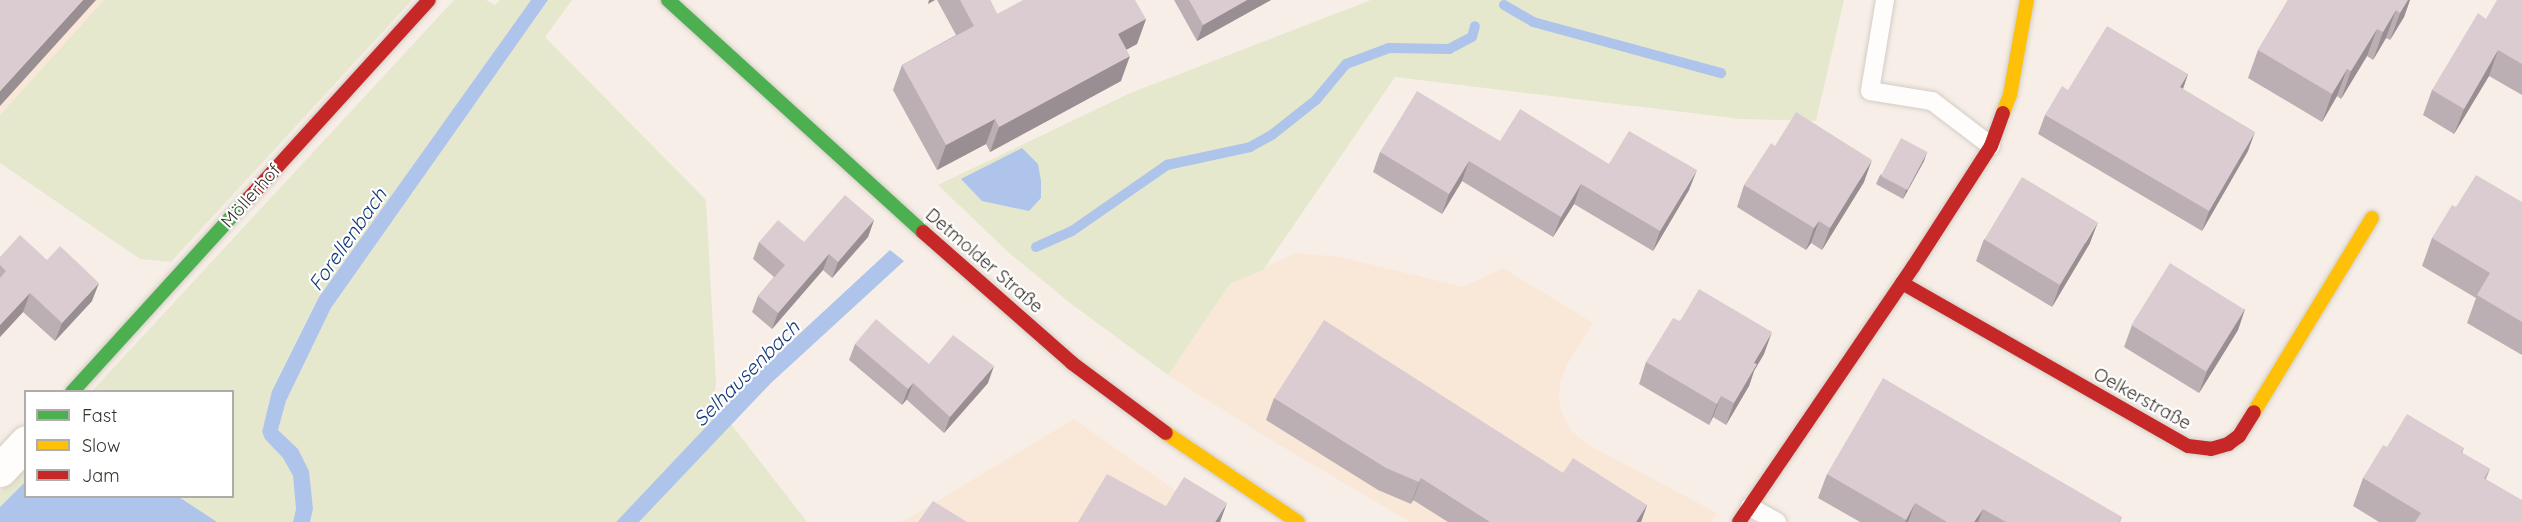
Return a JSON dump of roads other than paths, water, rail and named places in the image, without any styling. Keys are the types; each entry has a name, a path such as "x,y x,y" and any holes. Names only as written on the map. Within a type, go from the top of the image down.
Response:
{"street":[{"name":"Möllerhof","path":"74,390 429,0"},
{"name":"Detmolder Straße","path":"668,0 902,213 1072,363 1183,445 1298,522"},
{"path":"1739,522 1902,283 1991,146 2010,95 2027,0"},
{"name":"Oelkerstraße","path":"1902,283 2188,446 2211,449 2228,444 2238,436 2372,218"},
{"path":"0,470 24,444"}],"lane":[{"path":"1885,0 1870,91 1932,101 1991,146"},
{"path":"1750,507 1777,522"}],"water":[{"path":"531,0 548,0 331,308 286,401 278,430 298,449 309,471 313,509 310,522 293,522 296,509 293,476 283,458 265,439 262,432 272,391 319,297"},
{"path":"1022,148 1038,164 1041,181 1041,198 1029,211 982,201 961,179"},
{"path":"890,250 904,261 771,383 639,522 616,522 757,373"},
{"path":"24,483 24,498 181,498 217,522 0,522 0,507"}],"waterway":[{"name":"Selhausenbach","path":"1504,5 1533,22 1721,73"},
{"name":"Selhausenbach","path":"1036,247 1072,231 1167,165 1250,147 1273,134 1316,100 1346,64 1389,48 1449,49 1472,37 1475,26"}],"water label":[{"name":"Forellenbach","path":"347,239"}]}
